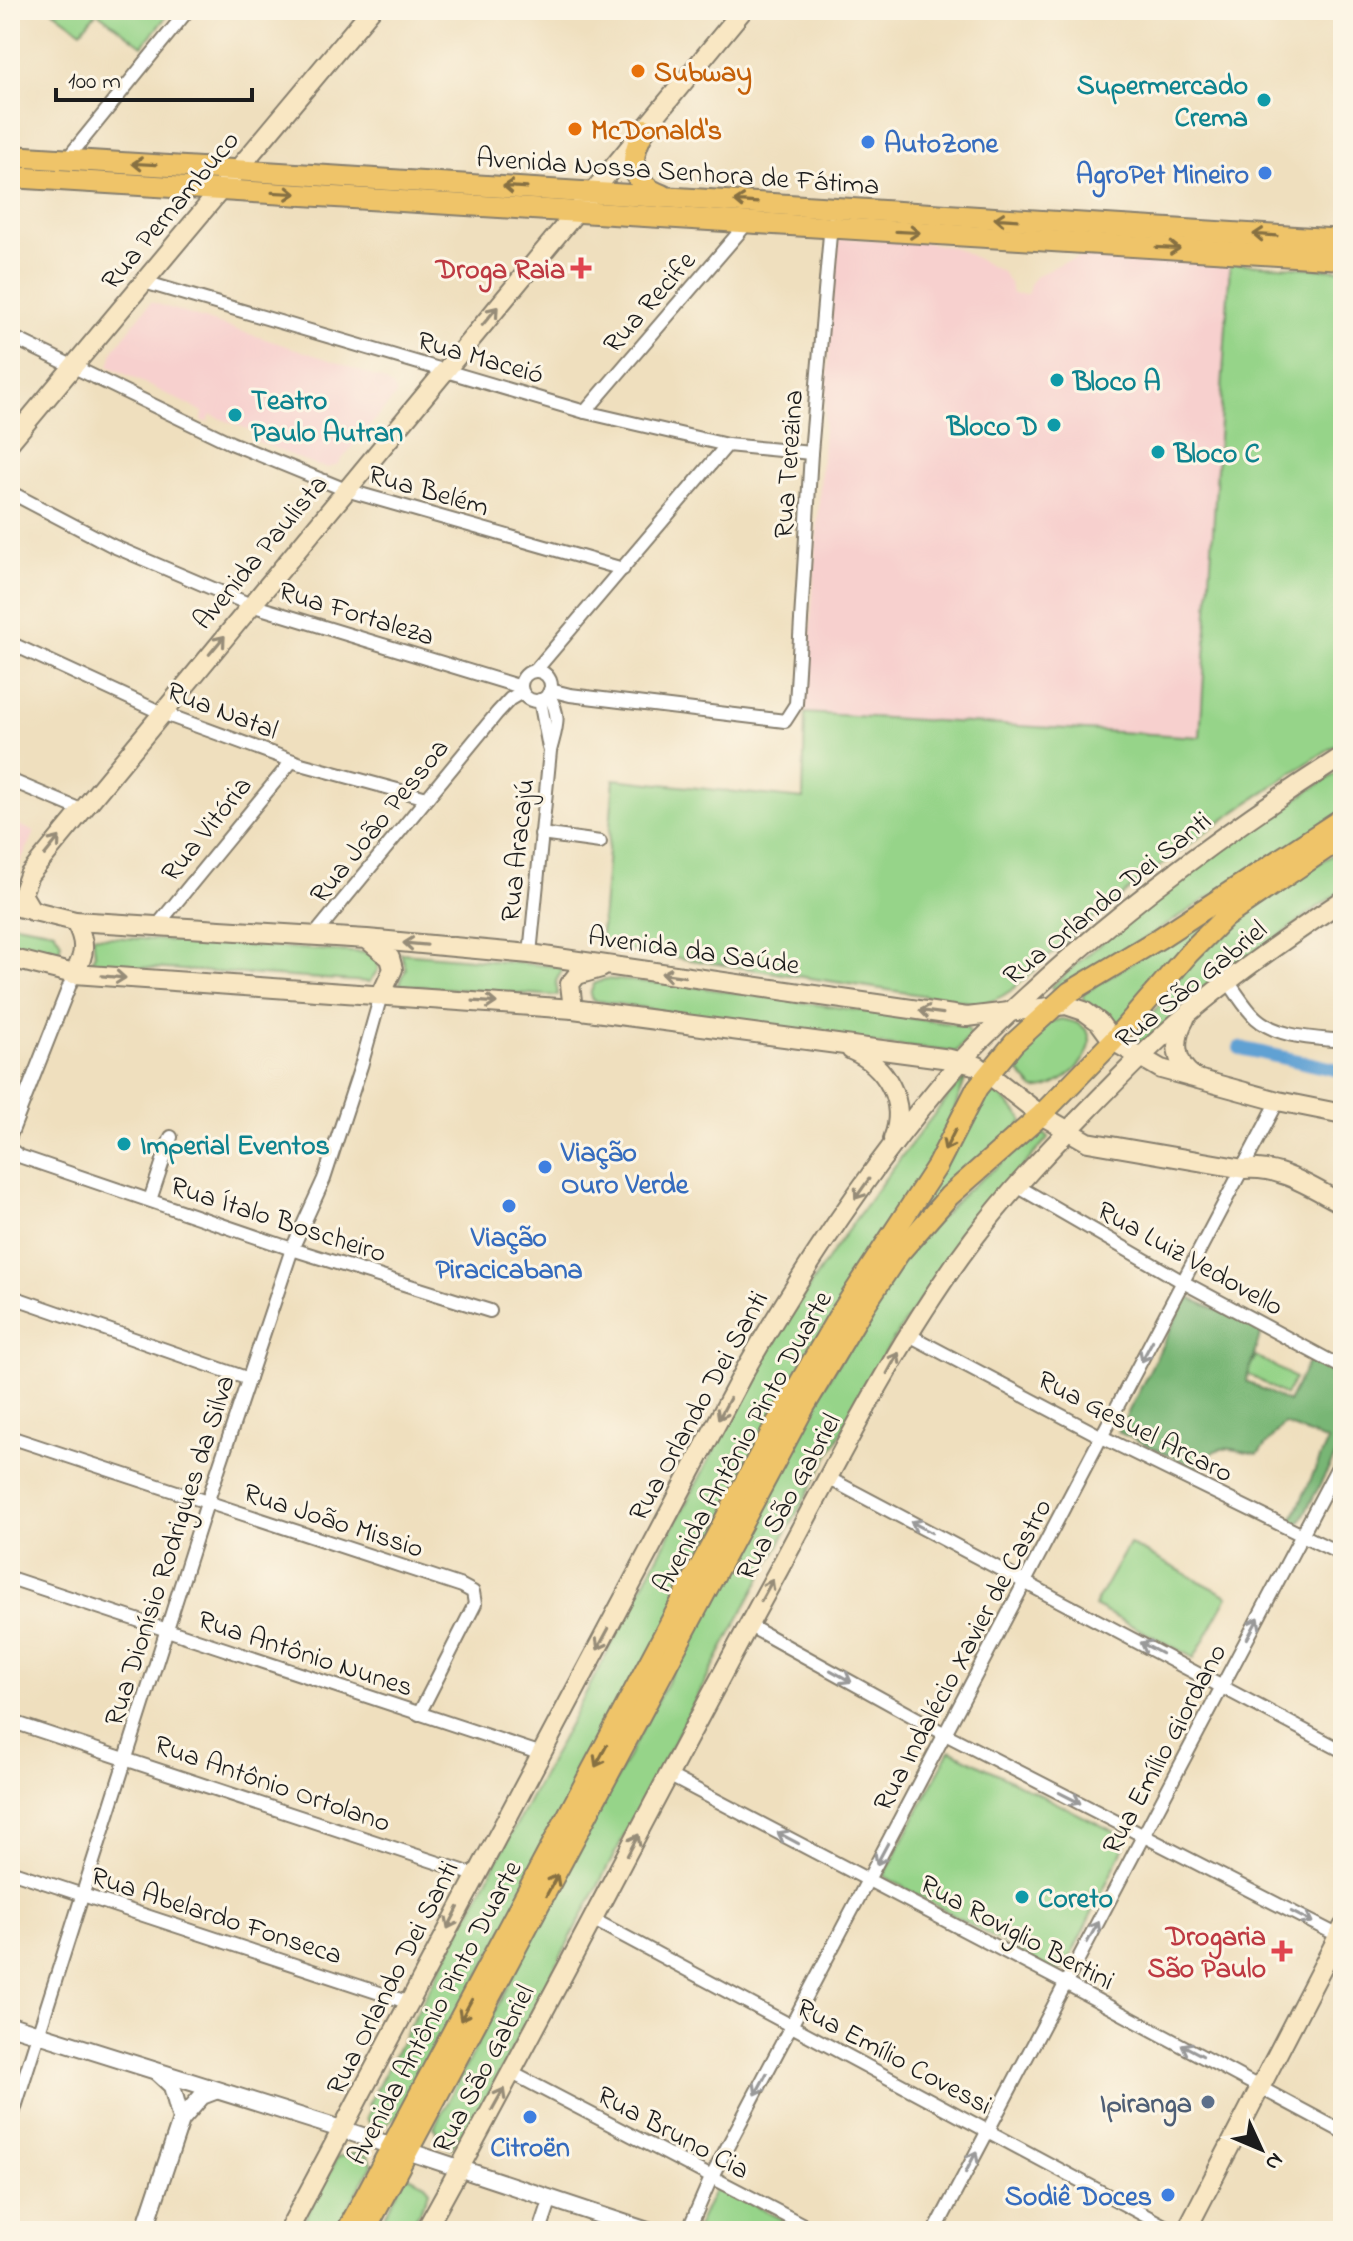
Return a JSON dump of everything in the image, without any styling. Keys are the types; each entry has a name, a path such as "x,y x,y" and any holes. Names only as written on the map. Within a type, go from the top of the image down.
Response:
{"main road":[{"name":"Rua Pernambuco","path":"10,442 371,10"},
{"name":"Avenida Paulista","path":"32,911 22,894 25,882 81,810 743,10"},
{"path":"645,129 633,152 636,174 655,192 670,197"},
{"name":"Avenida Nossa Senhora de Fátima","path":"10,156 670,197 831,218 1343,259"},
{"name":"Avenida Nossa Senhora de Fátima","path":"10,177 749,221 831,218 1343,240"},
{"name":"Rua Orlando Dei Santi","path":"288,2231 764,1337 887,1154 961,1061 1088,942 1170,875 1343,756"},
{"name":"Avenida Antônio Pinto Duarte","path":"365,2231 402,2149 775,1426 837,1319 937,1166 968,1103 988,1073 1023,1033 1088,980 1160,938 1343,818"},
{"name":"Avenida Antônio Pinto Duarte","path":"347,2231 402,2149 804,1407 899,1253 939,1207 1041,1115 1113,1041 1181,962 1225,917 1343,837"},
{"name":"Rua São Gabriel","path":"425,2231 828,1478 909,1335 975,1237 1017,1186 1138,1058 1228,982 1343,900"},
{"name":"Avenida da Saúde","path":"10,905 75,921 367,939 530,954 967,1017 1008,1014 1055,1005 1084,1011 1099,1022 1113,1041 1161,1069 1278,1101 1343,1114"},
{"path":"74,974 83,958 85,945 75,921"},
{"path":"367,939 390,958 393,969 381,995"},
{"path":"10,958 74,974 573,1009 961,1061 988,1073 1041,1115 1088,1142 1244,1169 1262,1167 1282,1171 1343,1204"},
{"path":"573,1009 570,984 577,975 612,966"},
{"path":"1190,1012 1177,1038 1177,1053 1186,1071 1200,1081"},
{"path":"837,1045 871,1061 892,1087 899,1113 898,1127 887,1154"},
{"path":"1186,2231 1341,1933"}],"street":[{"path":"67,159 188,10"},
{"name":"Rua Terezina","path":"544,685 605,698 785,721 796,704 811,453 831,218"},
{"name":"Rua Recife","path":"585,412 749,221"},
{"name":"Rua Maceió","path":"144,282 585,412 727,445 811,453"},
{"name":"Rua Belém","path":"10,336 231,443 346,490 623,569"},
{"path":"544,685 569,631 727,445"},
{"name":"Rua Fortaleza","path":"10,492 113,546 251,605 523,692 544,685"},
{"name":"Rua Natal","path":"10,643 162,713 292,761 427,798"},
{"name":"Rua João Pessoa","path":"313,937 503,706 523,692 526,674 544,685"},
{"name":"Rua Aracajú","path":"530,954 550,751 558,713 544,685"},
{"name":"Rua Vitória","path":"156,927 292,761"},
{"path":"10,780 81,810"},
{"path":"541,834 600,842"},
{"path":"10,1136 74,974"},
{"path":"1228,982 1256,1018 1270,1027 1289,1034 1343,1041"},
{"name":"Rua Dionísio Rodrigues da Silva","path":"10,2123 207,1503 292,1249 320,1189 381,995"},
{"name":"Rua Indalécio Xavier de Castro","path":"688,2231 711,2178 1278,1101"},
{"path":"150,1200 171,1137"},
{"name":"Rua Ítalo Boscheiro","path":"10,1149 19,1156 292,1249 490,1311"},
{"name":"Rua Luiz Vedovello","path":"1017,1186 1183,1282 1343,1368"},
{"path":"10,1296 249,1379"},
{"name":"Rua Gesuel Arcaro","path":"909,1335 1102,1437 1343,1555"},
{"name":"Rua João Missio","path":"10,1437 473,1592 475,1604 419,1714"},
{"name":"Rua Emílio Giordano","path":"935,2231 1343,1457"},
{"path":"828,1478 1343,1751"},
{"name":"Rua Antônio Nunes","path":"10,1578 542,1754"},
{"path":"748,1625 945,1734 1341,1933"},
{"name":"Rua Antônio Ortolano","path":"10,1721 475,1875"},
{"name":"Rua Roviglio Bertini","path":"670,1776 1343,2132"},
{"name":"Rua Abelardo Fonseca","path":"10,1871 410,2003"},
{"name":"Rua Emílio Covessi","path":"594,1920 1174,2231"},
{"path":"10,2025 344,2130 648,2231"},
{"path":"158,2072 172,2086 181,2120"},
{"name":"Rua Bruno Cia","path":"512,2073 815,2231"},
{"path":"144,2231 181,2120 202,2096 215,2091"},
{"path":"540,2231 551,2198"}],"shaded area":[{"path":"843,238 923,242 956,248 1002,272 1010,283 1012,294 1028,294 1030,283 1036,276 1089,254 1230,263 1200,737 805,713 836,243"},
{"path":"151,302 342,364 385,381 397,394 337,465 327,468 315,465 256,441 263,435 211,415 208,422 202,421 203,412 109,366 114,349"},
{"path":"10,821 35,832 10,882"}],"green space":[{"path":"52,10 172,10 142,46 97,12 81,31"},
{"path":"1230,263 1343,270 1343,740 1267,789 1158,868 1087,924 1020,984 991,1001 980,1004 600,946 614,779 803,799 805,713 1200,737"},
{"path":"1343,769 1343,811 1154,933 1056,991 1051,987 1120,927 1192,871"},
{"path":"1343,848 1343,890 1142,1043 1136,1038 1181,975 1212,941 1259,903"},
{"path":"1232,899 1118,1025 1110,1026 1103,1013 1083,1000 1083,994"},
{"path":"10,923 54,931 61,942 59,951 47,958 10,950"},
{"path":"93,936 370,953 377,960 378,970 369,982 89,964 95,954"},
{"path":"401,953 564,967 556,981 558,996 399,985 406,969"},
{"path":"605,979 683,985 966,1026 971,1035 956,1052 876,1044 592,1000 590,994 594,984"},
{"path":"1061,1019 1080,1025 1089,1034 1084,1059 1061,1081 1047,1088 1034,1089 1018,1071 1018,1054 1050,1022"},
{"path":"966,1077 948,1127 401,2117 397,2116 381,2128 368,2122 366,2118 372,2107 368,2105 755,1373 848,1230"},
{"path":"988,1089 995,1090 1023,1122 917,1218 914,1216"},
{"path":"1042,1132 1049,1137 966,1231 889,1346 739,1618 464,2140 459,2138 451,2148 438,2143 434,2127 810,1409 905,1256 966,1191"},
{"path":"1187,1297 1262,1329 1246,1381 1288,1402 1309,1361 1343,1376 1343,1442 1299,1524 1292,1521 1328,1441 1284,1424 1258,1454 1217,1450 1210,1453 1197,1468 1118,1432"},
{"path":"1256,1356 1295,1378 1285,1395 1246,1373"},
{"path":"1129,1544 1228,1596 1194,1658 1094,1606"},
{"path":"950,1750 1123,1836 1127,1841 1065,1968 1054,1972 884,1876"},
{"path":"356,2153 368,2156 372,2165 336,2231 298,2231 338,2157"},
{"path":"407,2175 430,2190 409,2231 376,2231"},
{"path":"716,2186 805,2231 695,2231"}],"waterway":[{"path":"1240,1048 1343,1071"}],"place":[{"name":"Subway","path":"638,71"},
{"name":"Supermercado Crema","path":"1264,100"},
{"name":"McDonald's","path":"575,129"},
{"name":"AutoZone","path":"868,142"},
{"name":"AgroPet Mineiro","path":"1265,173"},
{"name":"Droga Raia","path":"581,268"},
{"name":"Bloco A","path":"1057,380"},
{"name":"Teatro Paulo Autran","path":"235,415"},
{"name":"Bloco D","path":"1054,425"},
{"name":"Bloco C","path":"1158,452"},
{"name":"Imperial Eventos","path":"124,1144"},
{"name":"Viação Ouro Verde","path":"545,1167"},
{"name":"Viação Piracicabana","path":"509,1206"},
{"name":"Coreto","path":"1022,1897"},
{"name":"Drogaria São Paulo","path":"1282,1951"},
{"name":"Ipiranga","path":"1208,2102"},
{"name":"Citroën","path":"530,2117"},
{"name":"Sodiê Doces","path":"1168,2195"}]}
